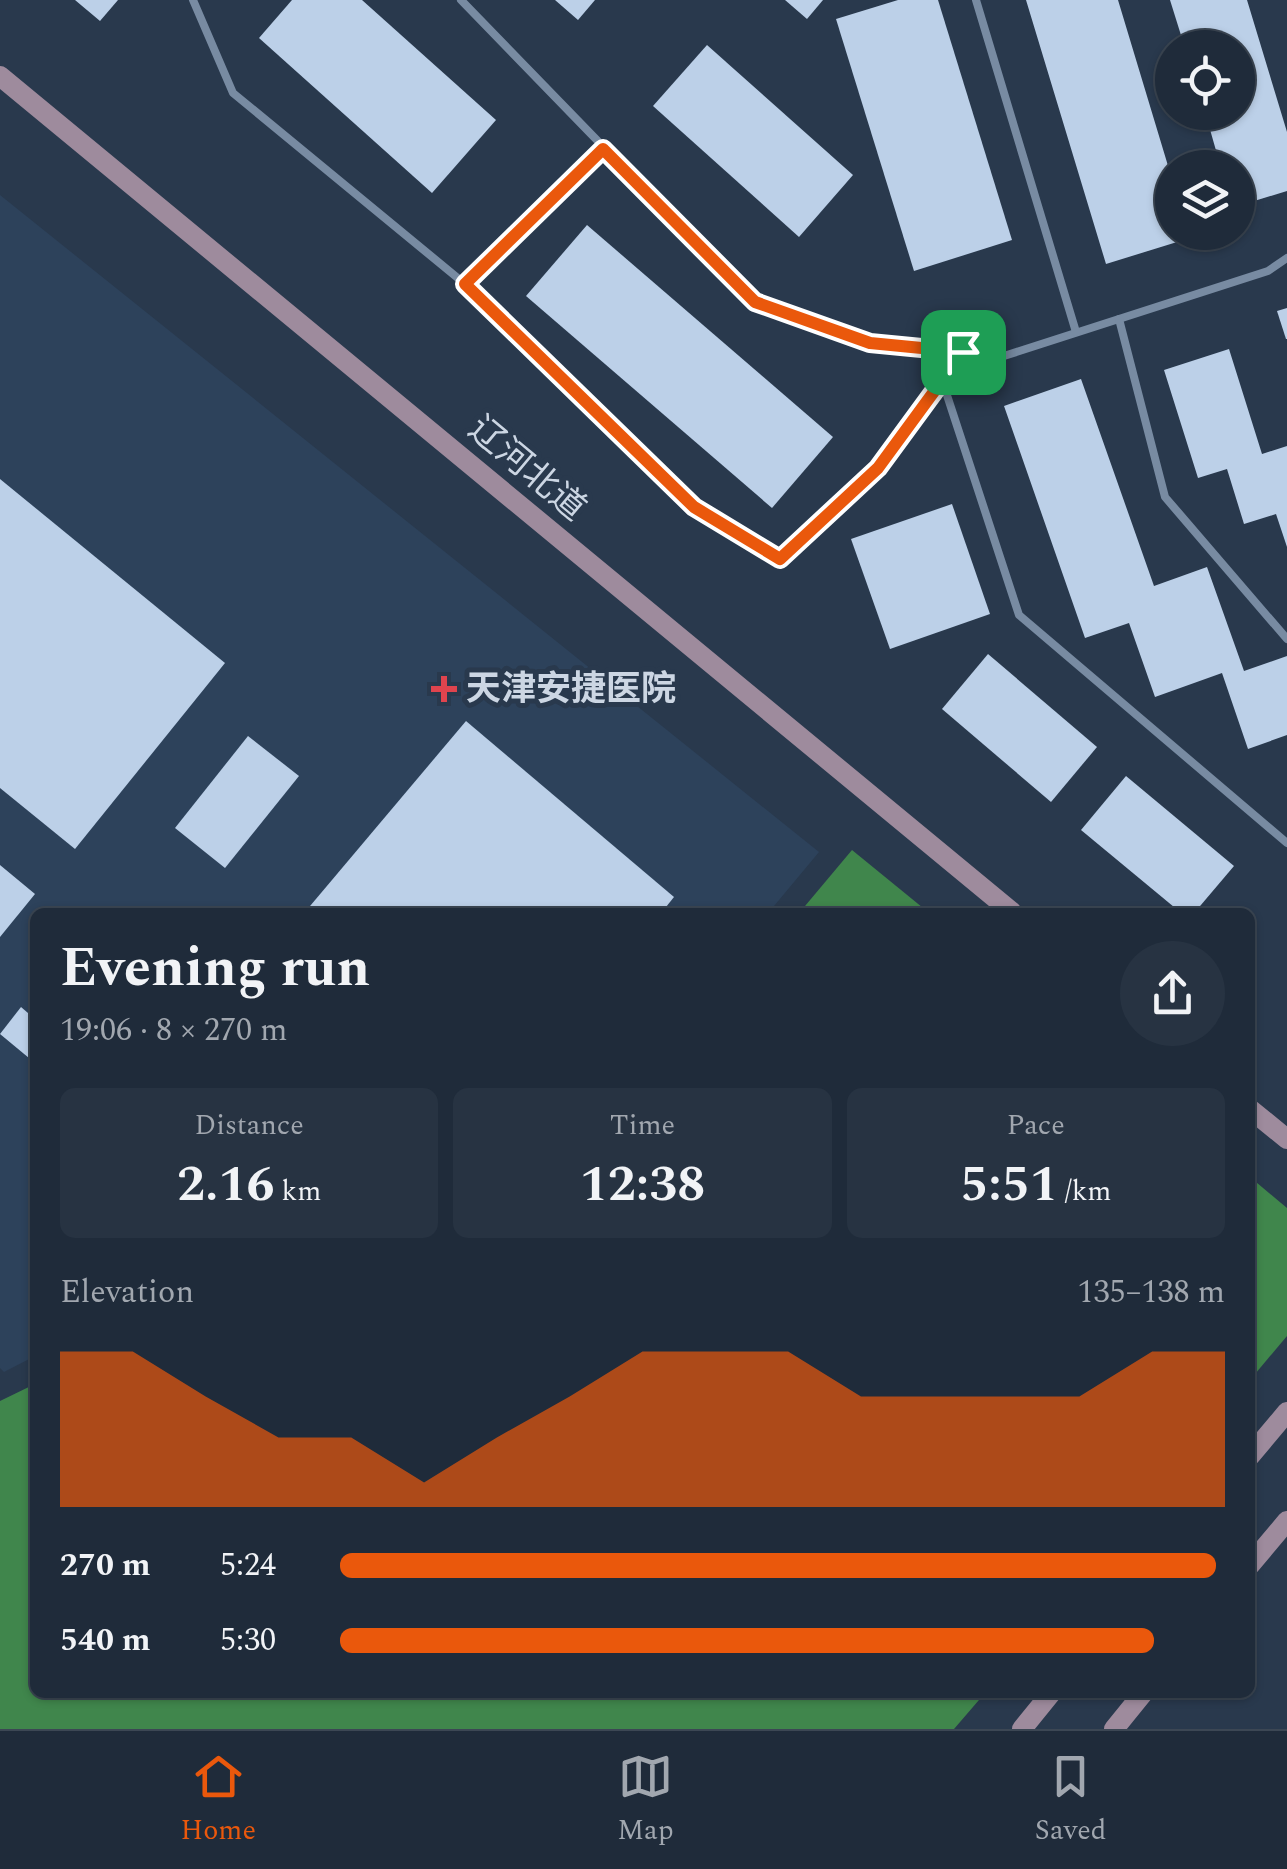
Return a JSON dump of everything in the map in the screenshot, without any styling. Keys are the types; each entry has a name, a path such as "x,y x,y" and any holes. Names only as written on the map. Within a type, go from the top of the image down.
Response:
{"street":[{"name":"辽河北道","path":"0,76 1007,908"},
{"path":"1255,1113 1287,1139"},
{"path":"1255,1450 1287,1412"},
{"path":"1255,1560 1287,1521"},
{"path":"1022,1729 1047,1698"},
{"path":"1114,1729 1139,1698"}],"lane":[{"path":"193,0 233,93 465,284 694,507 780,559 878,468 963,352"},
{"path":"461,0 755,302 870,343 1004,356 1268,271 1287,258"},
{"path":"976,0 1076,332"},
{"path":"465,284 603,149"},
{"path":"1118,319 1165,497 1287,639"},
{"path":"942,380 1020,615 1287,843"}],"shaded area":[{"path":"0,195 819,852 772,908 30,908 30,1359 4,1372 0,1368"}],"green space":[{"path":"852,850 923,908 803,908"},
{"path":"1255,1181 1287,1208 1287,1336 1255,1374"},
{"path":"30,1386 30,1698 981,1698 954,1729 0,1729 0,1401"}],"building":[{"path":"75,0 118,0 100,21"},
{"path":"292,0 362,0 496,120 432,193 259,38"},
{"path":"555,0 595,0 578,20"},
{"path":"785,0 823,0 807,19"},
{"path":"898,0 938,0 1012,240 914,271 836,19"},
{"path":"1026,0 1118,0 1163,150 1155,150 1155,249 1106,264"},
{"path":"1170,0 1247,0 1287,132 1287,191 1255,201 1255,150 1216,150 1210,130 1255,130 1255,30 1179,30"},
{"path":"707,45 853,175 799,237 653,106"},
{"path":"587,225 833,437 772,508 526,296"},
{"path":"1287,308 1287,339 1286,339 1277,311"},
{"path":"1229,349 1262,454 1287,446 1287,547 1276,514 1244,524 1227,469 1198,478 1164,370"},
{"path":"1081,379 1154,586 1207,567 1244,671 1287,656 1287,735 1248,749 1222,673 1155,697 1129,623 1085,638 1004,406"},
{"path":"0,479 225,663 75,849 0,788"},
{"path":"952,504 990,614 890,649 851,539"},
{"path":"988,654 1097,747 1051,802 942,709"},
{"path":"466,721 674,897 665,908 308,908"},
{"path":"248,736 299,776 225,868 175,828"},
{"path":"1126,776 1234,866 1198,908 1175,908 1081,830"},
{"path":"0,865 35,894 0,937"},
{"path":"21,1007 30,1015 30,1059 0,1034"}],"place":[{"name":"天津安捷医院","path":"444,689"}],"route":[{"path":"603,149 755,302 870,343 963,352 878,468 780,559 694,507 465,284 603,149"}]}
